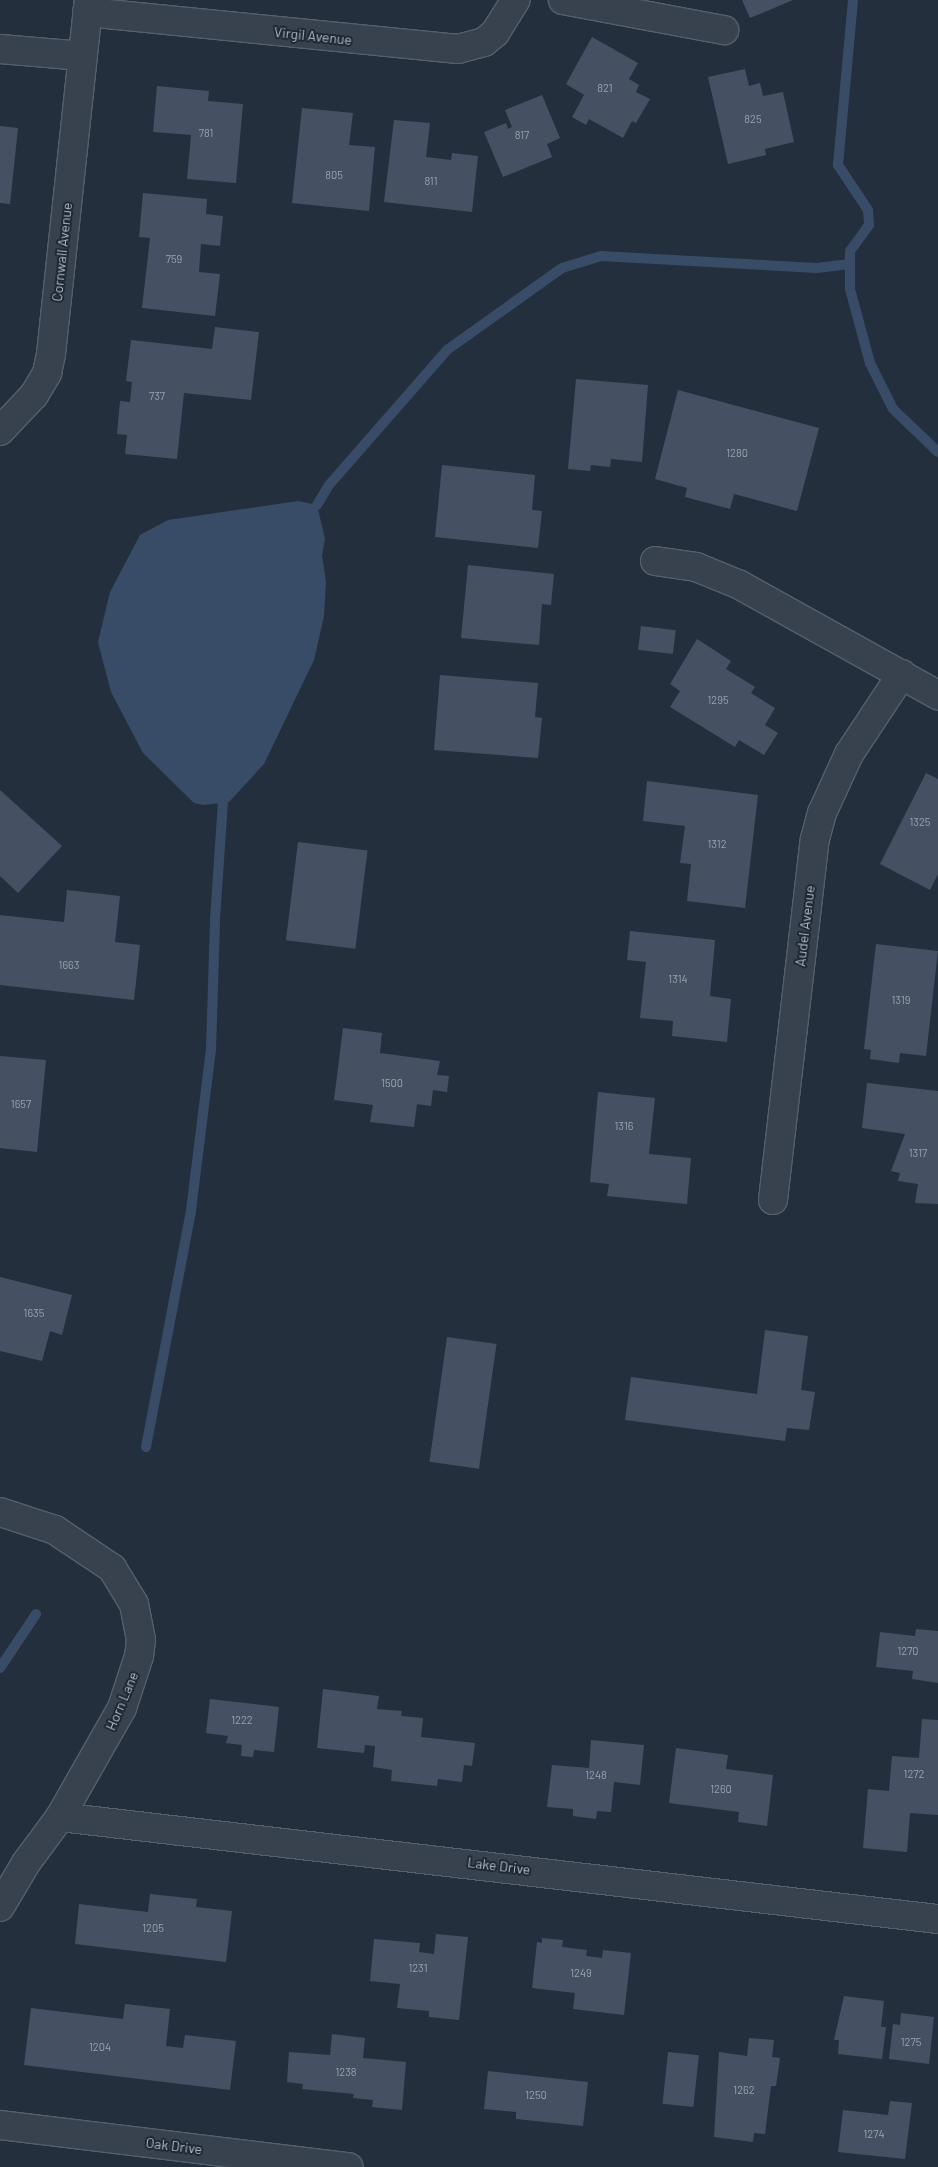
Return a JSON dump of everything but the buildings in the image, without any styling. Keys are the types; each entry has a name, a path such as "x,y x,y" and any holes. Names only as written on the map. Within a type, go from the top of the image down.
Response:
{"street":[{"name":"Virgil Avenue","path":"88,6 458,49 484,42 495,33 516,0"},
{"path":"563,0 724,30"},
{"name":"Cornwall Avenue","path":"0,431 34,395 47,373 51,354 88,6"},
{"path":"0,49 83,56"},
{"path":"655,561 717,574 938,695"},
{"name":"Audel Avenue","path":"773,1200 815,839 822,813 849,754 902,674"},
{"name":"Horn Lane","path":"0,1512 54,1530 112,1568 134,1604 139,1623 139,1656 122,1708 60,1816 26,1863 0,1907"},
{"name":"Lake Drive","path":"60,1816 938,1919"},
{"name":"Oak Drive","path":"0,2125 348,2167"}],"water":[{"path":"298,501 317,505 325,539 322,555 326,582 324,616 314,660 264,764 229,802 204,805 194,803 143,753 111,692 98,642 110,592 140,535 168,520"}],"waterway":[{"path":"853,0 838,165 868,210 869,225 850,251 850,289 870,363 893,409 938,452"},
{"path":"317,505 329,485 447,350 562,268 601,256 817,268 848,264"},
{"path":"146,1447 191,1210 211,1049 215,919 223,803"},
{"path":"0,1668 36,1614"}]}
